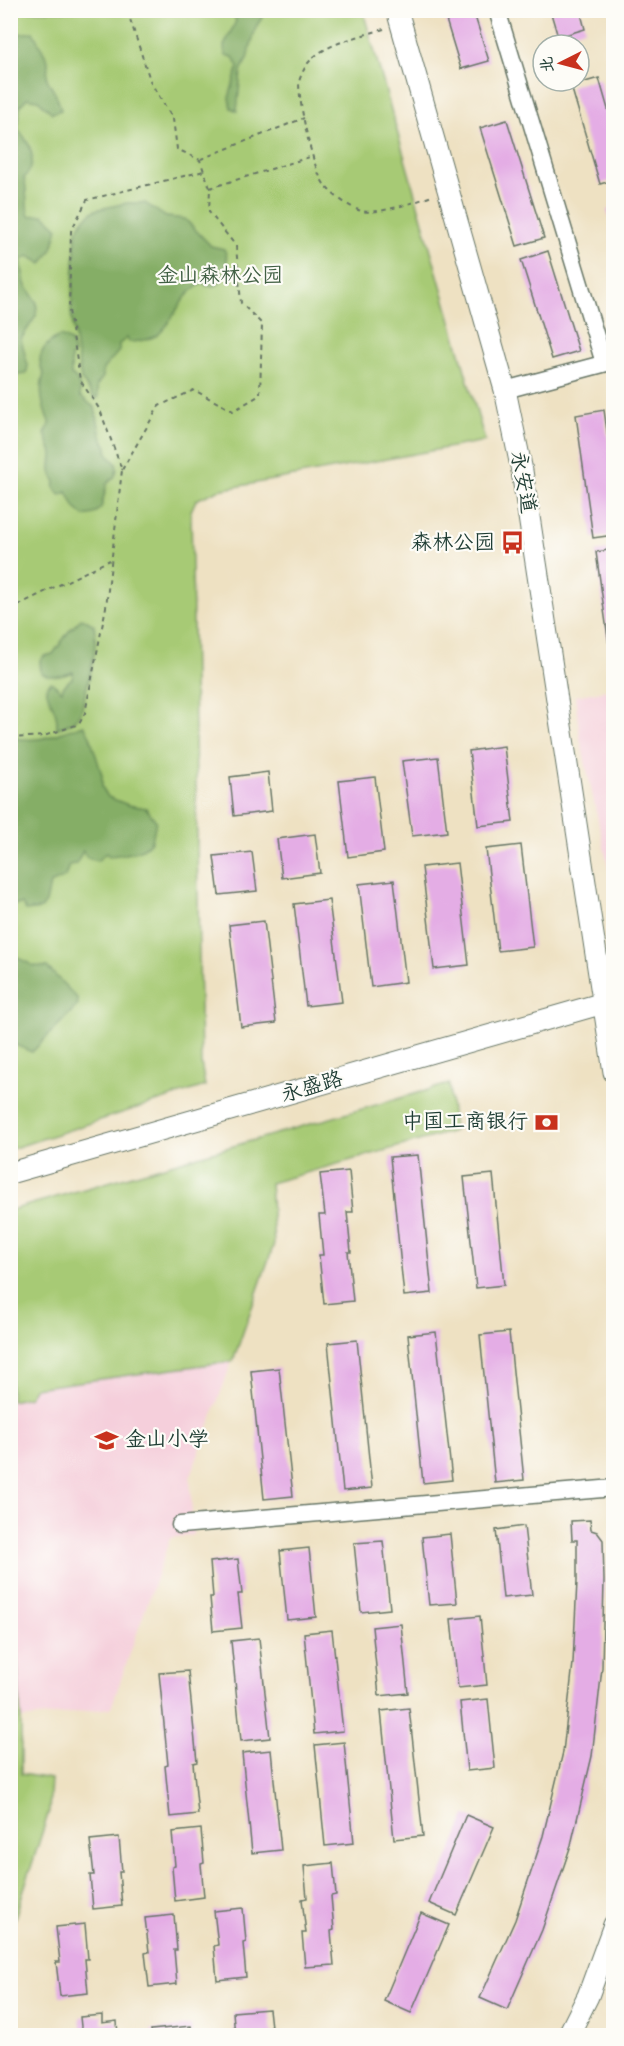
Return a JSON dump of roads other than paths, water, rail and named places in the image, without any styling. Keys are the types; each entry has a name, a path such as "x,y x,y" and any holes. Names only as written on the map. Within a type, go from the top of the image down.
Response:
{"main road":[{"name":"永安道","path":"399,17 505,390 522,471 609,1008 614,1072"},
{"name":"永盛路","path":"10,1173 609,1008"},
{"name":"永盛路","path":"10,1185 609,1008"},
{"path":"568,2036 588,1996 614,1925"}],"street":[{"path":"497,10 609,362 505,390"},
{"path":"180,1525 614,1488"}],"place":[{"name":"森林公园","path":"513,543"},
{"name":"中国工商银行","path":"546,1122"},
{"name":"金山小学","path":"107,1440"}],"park label":[{"name":"金山森林公园","path":"220,276"}]}
